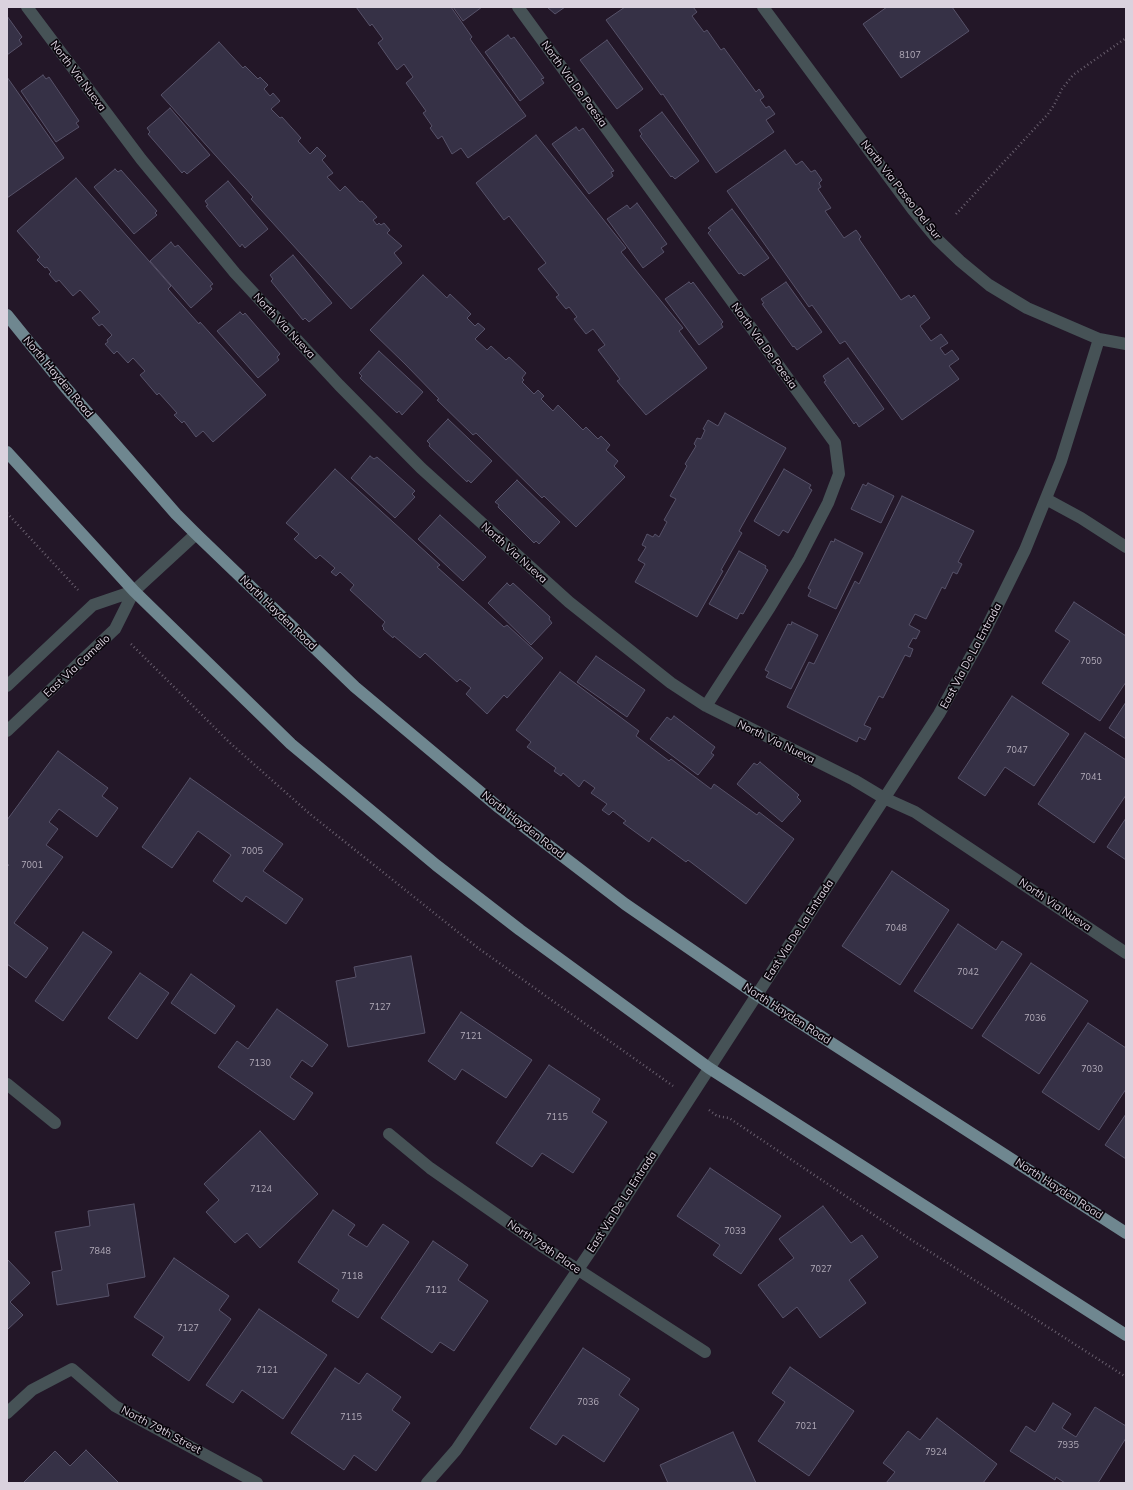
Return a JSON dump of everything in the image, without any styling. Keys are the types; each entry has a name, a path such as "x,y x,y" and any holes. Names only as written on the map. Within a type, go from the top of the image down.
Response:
{"main road":[{"name":"North Hayden Road","path":"7,315 66,388 176,514 355,687 497,806 625,904 758,995 1126,1233"},
{"path":"7,452 134,591 291,744 436,865 520,930 709,1068 1126,1335"}],"street":[{"name":"North Via Nueva","path":"27,7 146,165 236,273 339,385 421,468 517,557 671,684 706,706 854,780 884,798 918,815 1126,953"},
{"name":"North Via De Paesia","path":"518,7 835,443 839,474 828,503 799,560 706,706"},
{"name":"North Via Paseo Del Sur","path":"764,7 913,210 937,239 960,261 989,285 1027,308 1099,339"},
{"path":"1099,339 1126,344"},
{"name":"East Via De La Entrada","path":"427,1483 456,1450 578,1270 758,995 939,714 985,631 1025,550 1061,461 1099,339"},
{"path":"1046,499 1081,518 1126,547"},
{"name":"East Via Camello","path":"7,731 115,629 134,591 196,534"},
{"name":"East Via Camello","path":"7,686 93,605 134,591"},
{"path":"7,1084 55,1124"},
{"name":"North 79th Place","path":"389,1134 430,1168 578,1270 705,1352"},
{"name":"North 79th Street","path":"7,1412 32,1390 72,1369 115,1406 257,1483"}],"path":[{"path":"956,214 1048,114 1062,88 1072,75 1126,38"},
{"path":"7,513 93,605"},
{"path":"115,629 229,742 310,814 478,948 655,1074"},
{"path":"717,1116 729,1118 910,1239 1126,1377"}],"building":[{"path":"356,7 451,7 472,37 470,39 526,116 468,158 461,148 452,154 442,136 438,139 430,128 432,126 423,113 426,111 406,83 413,77 404,64 397,70 378,43 383,39 372,24 370,26"},
{"path":"453,7 482,7 463,21"},
{"path":"547,7 565,7 555,14"},
{"path":"625,7 693,7 697,12 692,16 704,32 707,30 721,50 724,48 756,92 759,89 764,97 760,100 766,108 769,106 775,114 766,120 774,132 716,173 663,94 661,95 606,20"},
{"path":"887,7 952,7 969,31 901,78 863,24"},
{"path":"7,16 22,37 19,40 22,44 7,55"},
{"path":"508,35 511,39 514,37 544,78 541,79 544,83 520,101 485,52"},
{"path":"607,40 643,89 617,109 580,60"},
{"path":"219,42 243,68 245,66 258,79 260,77 268,85 264,89 270,96 273,93 280,101 271,109 280,118 282,117 301,138 298,141 310,154 317,147 326,156 322,160 333,173 327,177 340,191 345,186 360,202 362,201 377,217 373,220 377,225 379,223 381,225 384,223 390,230 387,233 402,246 394,253 402,263 351,309 251,199 253,197 161,95"},
{"path":"43,75 46,79 49,77 79,121 76,123 79,127 56,142 21,91"},
{"path":"7,77 64,158 7,198"},
{"path":"170,108 210,155 187,174 184,171 182,173 148,134 150,132 147,128"},
{"path":"662,112 699,161 675,179 672,176 671,177 640,136 642,134 639,130"},
{"path":"576,127 579,131 583,128 614,171 611,172 613,176 589,194 552,144"},
{"path":"536,135 626,248 621,252 683,328 679,331 707,368 646,415 617,381 620,379 598,350 605,345 593,329 586,334 574,319 577,317 569,307 566,309 556,297 559,295 538,269 546,263 509,216 504,220 476,183"},
{"path":"785,150 796,165 802,161 811,172 815,170 822,180 819,183 821,187 818,189 831,208 825,211 844,238 856,230 861,237 859,239 901,300 909,295 911,298 914,295 930,318 920,326 931,341 941,334 948,343 940,348 945,355 952,350 959,359 949,366 959,379 902,420 845,341 840,344 812,305 809,307 727,191"},
{"path":"115,169 118,172 121,170 157,211 155,213 157,215 134,234 94,187"},
{"path":"76,178 171,286 168,289 266,395 213,442 203,431 196,437 184,421 182,423 174,415 177,413 159,393 157,395 140,375 145,371 133,358 128,363 117,351 114,354 105,344 112,335 102,324 99,326 92,318 100,312 80,290 73,296 59,280 56,282 49,274 51,272 47,267 45,268 37,260 40,257 17,231"},
{"path":"228,181 268,229 245,248 242,244 240,247 206,206 208,205 205,201"},
{"path":"637,203 667,244 661,248 664,252 643,268 607,219 627,205 630,209"},
{"path":"732,209 769,258 744,276 741,273 739,274 708,233 711,230 708,228"},
{"path":"171,242 175,247 178,245 213,284 210,286 212,289 191,308 150,261"},
{"path":"293,255 332,303 309,322 305,318 303,320 271,281 273,279 270,275"},
{"path":"423,275 447,298 450,294 471,314 467,318 475,326 478,323 485,329 475,339 487,350 491,346 506,360 509,357 526,373 522,378 524,380 522,382 534,394 538,390 544,396 541,399 553,411 558,405 583,430 586,427 598,439 601,436 610,445 606,450 618,461 614,466 625,477 576,527 544,496 542,498 476,433 473,435 370,330"},
{"path":"689,282 691,284 693,282 723,322 721,324 723,327 699,345 665,299"},
{"path":"786,282 822,332 797,350 794,346 793,347 762,304 764,303 761,299"},
{"path":"240,312 243,315 245,313 280,354 277,357 279,360 258,378 217,331"},
{"path":"379,351 423,392 402,415 399,411 397,413 360,378 362,376 359,373"},
{"path":"848,358 884,409 859,427 856,422 854,424 824,382 826,381 823,376"},
{"path":"725,413 786,448 739,531 742,533 697,617 635,582 645,564 638,560 646,547 642,545 647,534 653,537 655,534 659,537 667,522 664,520 676,499 670,496 687,466 685,464 696,446 694,444 697,438 701,439 705,430 703,429 708,420 718,426"},
{"path":"448,419 492,461 471,483 468,480 467,482 429,446 430,444 427,441"},
{"path":"370,456 374,459 377,457 415,491 412,494 415,497 395,518 351,478"},
{"path":"335,469 440,565 437,567 504,627 507,625 543,658 507,698 504,695 487,714 466,694 471,688 460,679 457,682 425,653 420,658 394,636 393,638 383,629 384,628 382,626 385,622 350,590 354,585 340,572 336,576 331,572 335,568 320,555 316,559 294,539 299,534 286,523"},
{"path":"784,469 811,485 809,488 812,490 788,533 783,530 779,536 754,521"},
{"path":"517,480 560,522 539,544 536,541 534,543 498,507 499,505 495,502"},
{"path":"868,483 894,496 881,523 851,509 863,484 866,486"},
{"path":"902,496 974,531 958,562 962,564 957,574 953,572 945,589 942,587 926,619 915,614 909,625 920,631 916,639 913,638 908,647 913,649 910,657 905,655 883,698 879,696 864,725 871,728 865,740 859,737 857,742 787,707 809,662 814,664 855,581 859,584"},
{"path":"440,515 486,557 463,581 418,539"},
{"path":"835,539 863,553 836,609 808,596 811,590 808,588 831,541 834,542"},
{"path":"739,551 766,566 765,568 768,570 743,614 740,613 737,619 709,604"},
{"path":"507,583 510,586 513,583 550,617 549,619 552,623 531,645 488,603"},
{"path":"1074,602 1126,636 1126,682 1100,721 1042,683 1070,641 1055,631"},
{"path":"792,622 818,635 791,689 766,677 769,672 765,670 788,624 791,625"},
{"path":"596,656 645,690 627,717 577,682"},
{"path":"560,672 639,731 636,736 669,761 671,759 711,789 714,784 757,815 759,812 794,839 746,904 688,860 686,862 652,837 649,842 623,823 626,821 613,811 609,815 602,810 607,804 591,793 595,788 584,780 579,787 563,773 561,776 554,771 556,768 527,747 531,742 516,730"},
{"path":"1012,696 1069,734 1034,786 1005,767 985,796 958,778"},
{"path":"1126,702 1126,739 1109,728"},
{"path":"674,716 715,747 711,753 714,755 698,775 650,739 667,717 671,720"},
{"path":"1085,733 1126,760 1126,795 1094,843 1038,804"},
{"path":"58,751 108,788 102,796 118,808 97,837 59,809 49,822 58,829 46,845 63,857 14,923 48,948 26,978 7,964 7,867 9,865 7,864 7,820"},
{"path":"760,762 799,795 797,797 801,801 782,822 737,784 754,763 757,765"},
{"path":"190,778 283,844 263,871 303,899 286,924 246,896 242,902 213,881 231,855 198,831 172,868 142,847"},
{"path":"1126,818 1126,860 1107,847"},
{"path":"892,871 949,910 900,985 842,946"},
{"path":"958,924 996,950 1002,941 1022,954 972,1029 914,991"},
{"path":"83,932 112,952 63,1021 35,1001"},
{"path":"411,956 425,1033 348,1047 336,981 356,977 354,967"},
{"path":"1031,963 1088,1001 1039,1074 982,1036"},
{"path":"140,973 169,993 137,1039 108,1018"},
{"path":"191,974 235,1006 215,1034 171,1003"},
{"path":"277,1009 328,1045 312,1067 302,1060 290,1077 313,1093 294,1120 218,1067 237,1041 248,1049"},
{"path":"461,1012 532,1060 506,1098 462,1069 455,1080 428,1061"},
{"path":"1088,1023 1126,1048 1126,1089 1099,1130 1042,1092"},
{"path":"549,1065 600,1099 592,1112 607,1122 573,1173 542,1153 532,1167 496,1143"},
{"path":"1126,1114 1126,1159 1105,1145"},
{"path":"260,1131 318,1194 260,1248 247,1233 235,1243 206,1212 219,1200 204,1184"},
{"path":"710,1168 781,1216 741,1274 713,1255 720,1245 677,1216"},
{"path":"134,1204 145,1277 107,1284 109,1296 57,1305 52,1272 62,1270 55,1232 90,1226 88,1211"},
{"path":"823,1206 851,1243 862,1235 878,1257 849,1280 866,1303 820,1338 797,1307 783,1318 758,1285 794,1258 779,1239"},
{"path":"333,1210 355,1225 348,1235 367,1247 383,1224 409,1242 358,1318 332,1301 339,1290 298,1262"},
{"path":"433,1241 468,1265 458,1280 488,1301 454,1351 440,1342 432,1353 381,1318"},
{"path":"174,1258 229,1296 219,1310 231,1319 189,1381 152,1355 164,1337 134,1317"},
{"path":"7,1259 30,1283 10,1302 23,1315 7,1330"},
{"path":"259,1309 327,1355 283,1419 242,1390 233,1403 206,1385"},
{"path":"583,1348 630,1379 619,1395 639,1409 604,1462 563,1435 556,1445 530,1428"},
{"path":"790,1367 854,1411 809,1476 758,1441 785,1402 772,1393"},
{"path":"335,1368 359,1384 367,1373 401,1397 392,1410 410,1423 376,1471 354,1455 344,1470 291,1433"},
{"path":"1053,1403 1071,1414 1062,1428 1076,1437 1095,1407 1126,1426 1126,1438 1098,1483 1065,1483 1056,1477 1055,1480 1010,1451 1026,1426 1035,1432"},
{"path":"937,1418 997,1464 983,1483 886,1483 895,1472 883,1463 908,1431 920,1440"},
{"path":"733,1432 756,1483 668,1483 660,1465"},
{"path":"86,1450 119,1483 23,1483 55,1451 70,1466"}]}
